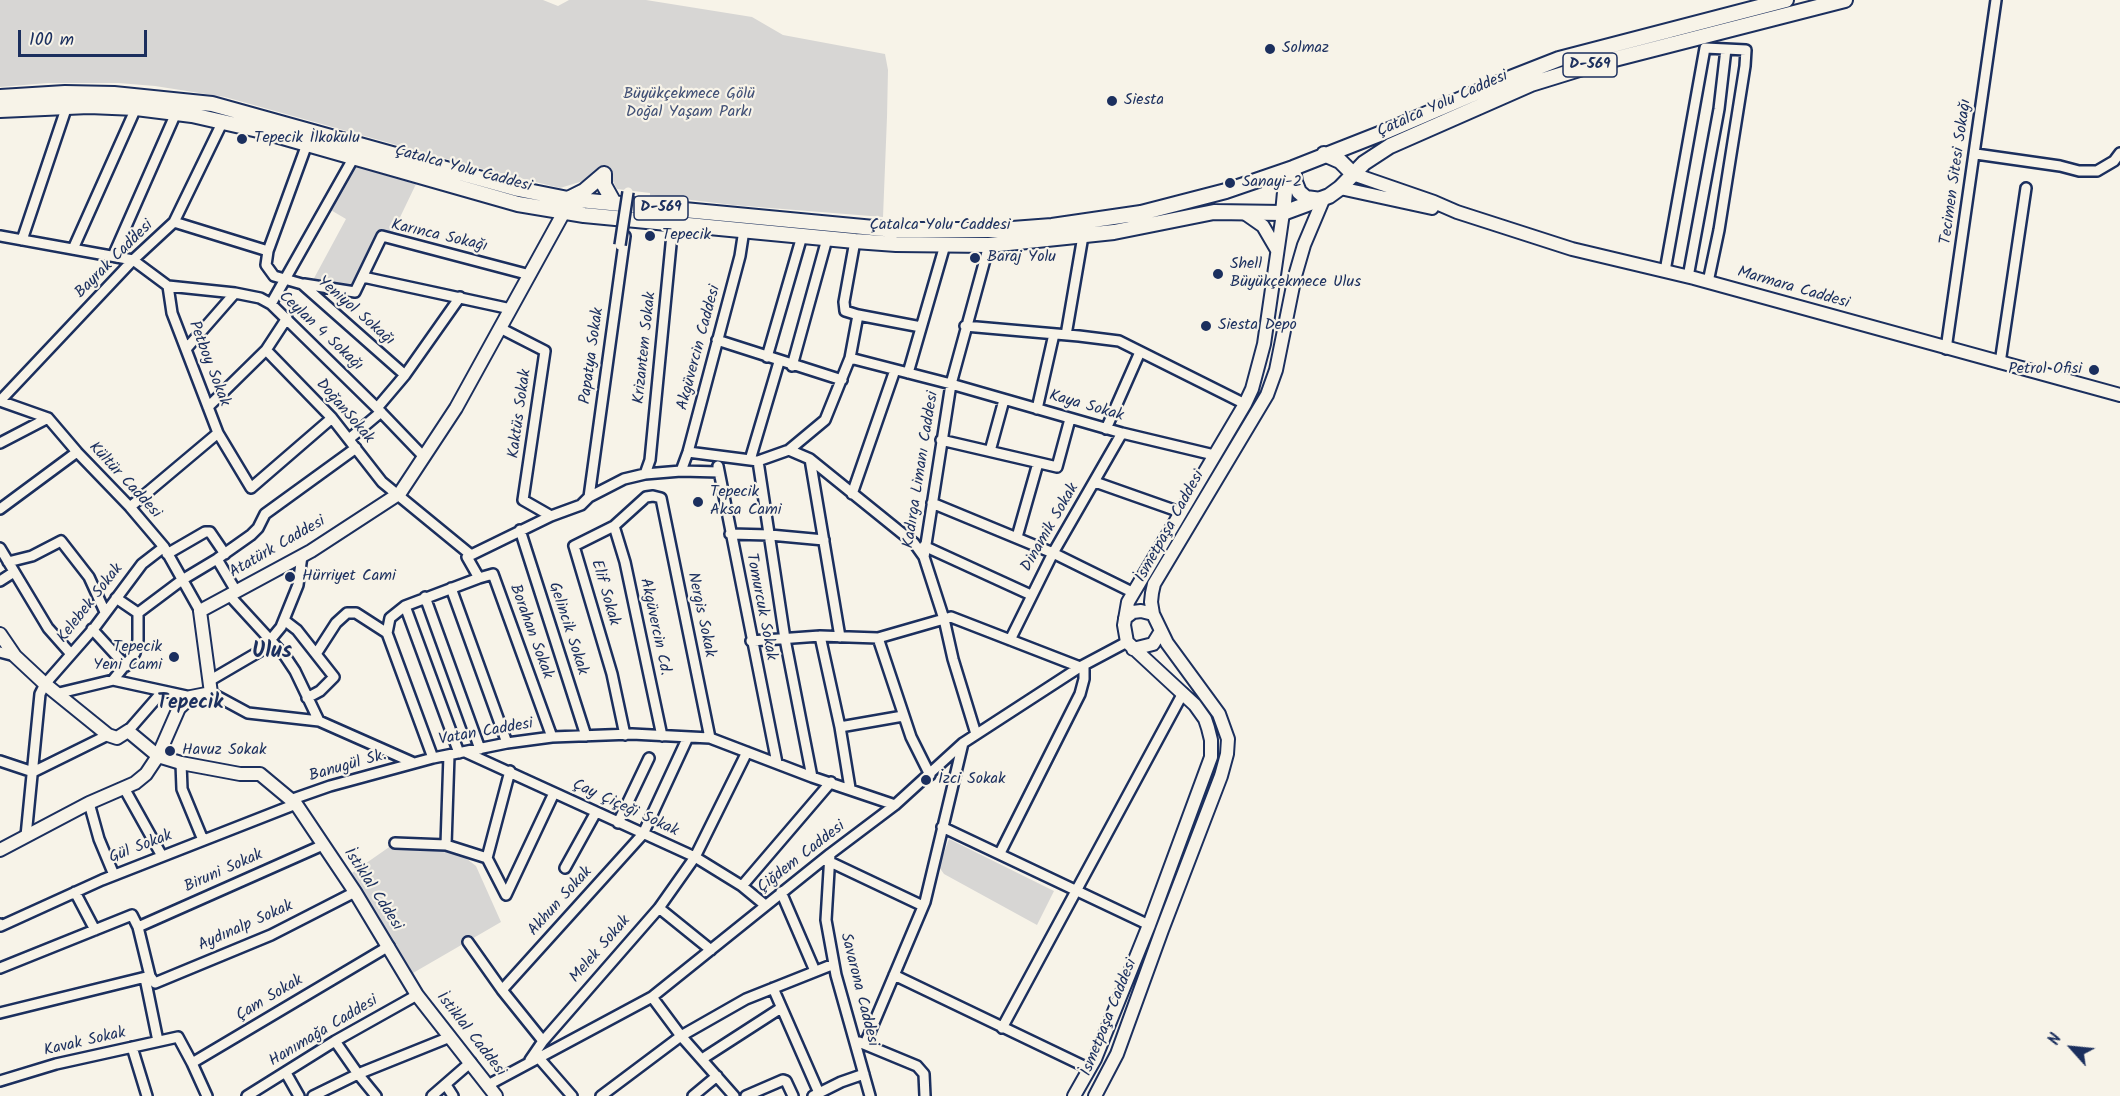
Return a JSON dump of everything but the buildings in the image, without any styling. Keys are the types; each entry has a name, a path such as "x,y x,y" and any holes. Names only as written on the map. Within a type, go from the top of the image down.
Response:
{"highway":[{"name":"Çatalca Yolu Caddesi","path":"0,97 64,93 114,94 212,104 518,189 566,206 614,203 884,229 987,231 1052,226 1141,213 1226,191 1382,133 1558,59 1786,0"},
{"name":"Çatalca Yolu Caddesi","path":"0,110 67,106 176,112 223,121 510,201 566,206 627,219 855,241 945,245 989,244 1083,236 1226,211 1283,213 1323,200 1340,188 1376,154 1390,146 1531,84 1599,63 1845,0"},
{"path":"1324,154 1340,161 1353,174"},
{"path":"1293,168 1299,192 1306,198 1323,200"},
{"path":"1283,213 1286,185 1293,168"},
{"path":"566,206 604,174 604,185 614,203"}],"main road":[{"path":"1353,174 1457,212"},
{"path":"1340,188 1427,208 1457,212"},
{"name":"İsmetpaşa Caddesi","path":"1095,1096 1106,1079 1117,1054 1221,776 1227,754 1228,739 1214,706 1173,653 1153,614 1150,602 1154,584 1267,395 1276,370 1288,304 1304,245 1323,200"},
{"name":"Atatürk Caddesi","path":"200,611 302,555 397,495 456,408 566,206"},
{"path":"1243,212 1263,226 1277,251"},
{"name":"Marmara Caddesi","path":"1457,212 1572,249 1708,282 2120,395"},
{"name":"İsmetpaşa Caddesi","path":"1074,1096 1090,1069 1149,925 1211,757 1211,740 1204,719 1183,693 1130,646 1124,632 1125,618 1132,592 1217,452 1252,389 1272,301 1283,213"},
{"path":"1272,301 1288,304"},
{"path":"1217,452 1232,455"},
{"path":"0,850 88,803 135,783 146,774 159,756 179,708 191,697 210,687 200,611"},
{"path":"1125,618 1133,612 1153,614"},
{"path":"1130,646 1153,644 1161,631"},
{"path":"0,634 15,656 45,684 108,735 117,738 128,731 159,756"},
{"name":"İstiklal Cddesi","path":"159,756 181,763 240,774 260,774 293,802 355,892 417,995"},
{"path":"1191,812 1205,819"},
{"path":"1137,953 1151,958"},
{"name":"İstiklal Caddesi","path":"417,995 496,1096"},
{"path":"1090,1069 1106,1079"}],"street":[{"name":"Tecimen Sitesi Sokağı","path":"1946,349 1976,154 1996,0"},
{"path":"1665,271 1705,48 1746,50 1721,219 1708,282"},
{"path":"1688,277 1719,109 1726,49"},
{"path":"22,240 67,106"},
{"path":"74,249 136,108"},
{"path":"113,256 176,112"},
{"name":"Bayrak Caddesi","path":"0,401 133,260 174,222 223,121"},
{"path":"174,222 268,251 307,144"},
{"path":"1976,154 2060,166 2079,171 2097,171 2114,162 2120,153"},
{"path":"271,304 354,157"},
{"path":"2000,363 2026,188"},
{"path":"620,245 628,192"},
{"name":"Papatya Sokak","path":"589,496 627,219"},
{"name":"Krizantem Sokak","path":"645,474 650,459 674,224"},
{"name":"Akgüvercin Caddesi","path":"681,471 740,256 744,230"},
{"path":"0,236 133,260 168,286"},
{"name":"Karınca Sokağı","path":"363,277 382,236 530,274"},
{"path":"767,357 802,236"},
{"path":"1066,335 1083,236"},
{"path":"792,366 828,239"},
{"path":"855,241 844,302 845,311 921,327"},
{"name":"Kadırga Limanı Caddesi","path":"976,734 953,659 944,619 924,558 924,546 951,384 989,244"},
{"path":"908,373 945,245"},
{"name":"Yeniyol Sokağı","path":"268,251 266,265 273,276 302,284 405,375"},
{"path":"302,284 355,292 363,277 511,309"},
{"name":"Ceylan 4 Sokağı","path":"168,286 236,293 260,298 271,304 424,457"},
{"name":"Petboy Sokak","path":"168,286 172,313 218,434 250,488 332,418"},
{"path":"186,349 236,293"},
{"path":"349,440 379,410 460,297"},
{"path":"688,452 754,461 789,450 825,420 850,358 858,315"},
{"path":"208,407 266,350 287,318"},
{"path":"966,326 1119,341 1245,404"},
{"name":"Kaktüs Sokak","path":"500,328 545,351 523,500 551,516"},
{"path":"1037,409 1054,334"},
{"path":"717,340 778,362 842,380"},
{"name":"DoğanSokak","path":"266,350 332,418 382,483 469,556"},
{"path":"1106,429 1140,352"},
{"name":"Kaya Sokak","path":"850,358 951,384 1106,429 1217,452"},
{"path":"778,362 754,461 771,535 785,639 812,777"},
{"path":"852,494 895,370"},
{"path":"990,451 1004,400"},
{"path":"0,401 48,418"},
{"path":"0,443 48,418"},
{"name":"Kültür Caddesi","path":"48,418 130,507 165,551 200,611"},
{"path":"941,440 1057,467 1070,419"},
{"name":"Dinamik Sokak","path":"1010,640 1053,553 1122,433"},
{"path":"130,507 218,434"},
{"path":"138,613 182,580 221,557 251,535 258,528 265,514 356,448"},
{"path":"789,450 810,459 914,543 924,558"},
{"path":"0,508 77,452"},
{"name":"Tomurcuk Sokak","path":"716,457 777,763"},
{"path":"810,459 840,637"},
{"path":"1017,537 1038,463"},
{"path":"433,758 387,633 390,618 405,606 425,597 479,578 469,556 519,530 581,505 589,496 624,480 645,474 681,471 719,472"},
{"path":"1095,482 1180,512"},
{"name":"Nergis Sokak","path":"646,497 661,498 710,738"},
{"name":"Elif Sokak","path":"625,735 612,674 574,546 614,526 646,497"},
{"path":"932,503 1053,553 1132,592"},
{"name":"Akgüvercin Cd.","path":"614,526 625,562 662,736"},
{"name":"Gelincik Sokak","path":"519,530 586,736"},
{"name":"Kelebek Sokak","path":"45,684 92,629 142,564 205,532 214,535 221,557"},
{"path":"730,534 824,540"},
{"path":"0,581 11,566 60,541 89,577 105,612"},
{"path":"924,546 1031,595"},
{"path":"0,548 48,628 71,654"},
{"path":"302,555 300,578 284,620 270,641 262,650 210,687 248,713 319,721 414,763"},
{"path":"221,557 232,593 290,662 319,721"},
{"name":"Borahan Sokak","path":"479,578 493,574 552,737"},
{"path":"451,588 507,743"},
{"path":"425,597 480,749"},
{"path":"116,598 138,613"},
{"path":"405,606 462,752"},
{"path":"113,680 135,653 138,640 138,613"},
{"path":"316,654 336,623 347,613 356,613 387,633"},
{"path":"751,641 820,636 878,638 951,617 1082,666 1084,679 1080,694 1000,853"},
{"path":"284,620 297,630 334,677 320,691 307,698"},
{"path":"92,629 126,666"},
{"path":"820,636 840,727 850,788"},
{"path":"878,638 910,737 930,775"},
{"name":"Çiğdem Caddesi","path":"488,1085 652,997 781,892 895,804 963,743 1082,666 1130,646"},
{"path":"0,652 15,656"},
{"path":"58,693 113,680 191,697"},
{"path":"26,836 40,694 45,684"},
{"path":"128,731 162,692"},
{"path":"1002,1028 1183,693"},
{"path":"840,727 903,716"},
{"path":"0,760 33,772 108,735"},
{"name":"Vatan Caddesi","path":"414,763 507,743 552,737 625,735 710,738 812,777 895,804"},
{"name":"Akhun Sokak","path":"502,990 643,834 688,737"},
{"path":"865,1044 923,906 963,743"},
{"name":"Çay Çiçeği Sokak","path":"462,752 510,771 695,857 742,886 765,905"},
{"name":"Melek Sokak","path":"533,1060 543,1041 658,908 695,857 747,752"},
{"path":"446,845 449,755"},
{"path":"618,823 649,758"},
{"path":"181,763 182,789 203,840"},
{"name":"Banugül Sk.","path":"293,802 330,786 414,763"},
{"path":"510,771 487,858 506,895 554,793"},
{"path":"742,886 831,782"},
{"path":"124,788 162,856"},
{"name":"Gül Sokak","path":"0,924 1,926 114,875 293,802"},
{"path":"88,803 99,839 114,875"},
{"path":"566,868 596,812"},
{"path":"942,827 1149,925"},
{"path":"395,843 446,845 487,858"},
{"name":"Biruni Sokak","path":"138,927 323,845"},
{"path":"829,857 923,906"},
{"name":"Savarona Caddesi","path":"829,857 826,920 834,964 870,1096"},
{"path":"75,892 94,930"},
{"name":"Aydınalp Sokak","path":"147,977 155,983 271,935 355,892"},
{"path":"781,892 815,971"},
{"path":"658,908 711,950"},
{"path":"0,968 132,915 138,927 158,1041"},
{"path":"468,942 502,990 543,1041"},
{"name":"Çam Sokak","path":"192,1063 389,946"},
{"path":"601,1096 681,1036 746,999 834,964"},
{"path":"894,975 1090,1069"},
{"path":"0,1013 147,977"},
{"path":"773,988 816,1095 841,1082 864,1074"},
{"name":"Hanımağa Caddesi","path":"247,1096 335,1041 417,995"},
{"path":"652,997 681,1036 734,1096"},
{"path":"702,1059 781,1008"},
{"name":"Kavak Sokak","path":"0,1081 56,1064 178,1037 192,1063"},
{"path":"314,1096 358,1074 450,1037"},
{"path":"854,1040 917,1066 924,1074 926,1095"},
{"path":"335,1041 376,1096"},
{"path":"132,1047 147,1096"},
{"path":"533,1060 572,1096"},
{"path":"432,1096 471,1062"},
{"path":"192,1063 207,1096"},
{"path":"286,1073 299,1096"},
{"path":"693,1096 717,1076"},
{"path":"746,1096 776,1082 786,1081 794,1096"},
{"path":"446,1085 453,1096"}],"green space":[{"name":"Büyükçekmece Gölü Doğal Yaşam Parkı","path":"0,0 543,0 558,6 569,0 646,0 752,17 783,35 885,54 888,70 883,217 733,205 650,195 650,193 617,189 610,176 599,169 583,181 560,188 479,168 225,97 155,86 118,83 48,83 0,87"},
{"path":"355,165 416,184 392,234 377,230 350,288 312,282 346,219 329,209"},
{"path":"949,839 1054,891 1037,925 944,874 939,867"},
{"path":"395,843 423,845 458,852 476,866 501,922 413,973 352,873"}],"place":[{"name":"Solmaz","path":"1270,49"},
{"name":"Siesta","path":"1112,101"},
{"name":"Tepecik İlkokulu","path":"242,139"},
{"name":"Sanayi-2","path":"1230,183"},
{"name":"Tepecik","path":"650,236"},
{"name":"Baraj Yolu","path":"975,258"},
{"name":"Shell Büyükçekmece Ulus","path":"1218,274"},
{"name":"Siesta Depo","path":"1206,326"},
{"name":"Petrol Ofisi","path":"2094,370"},
{"name":"Tepecik Aksa Cami","path":"698,502"},
{"name":"Hürriyet Cami","path":"290,577"},
{"name":"Tepecik Yeni Cami","path":"174,657"},
{"name":"Havuz Sokak","path":"170,751"},
{"name":"İzci Sokak","path":"926,780"}],"district":[{"name":"Ulus","path":"272,653"},
{"name":"Tepecik","path":"190,705"}]}
